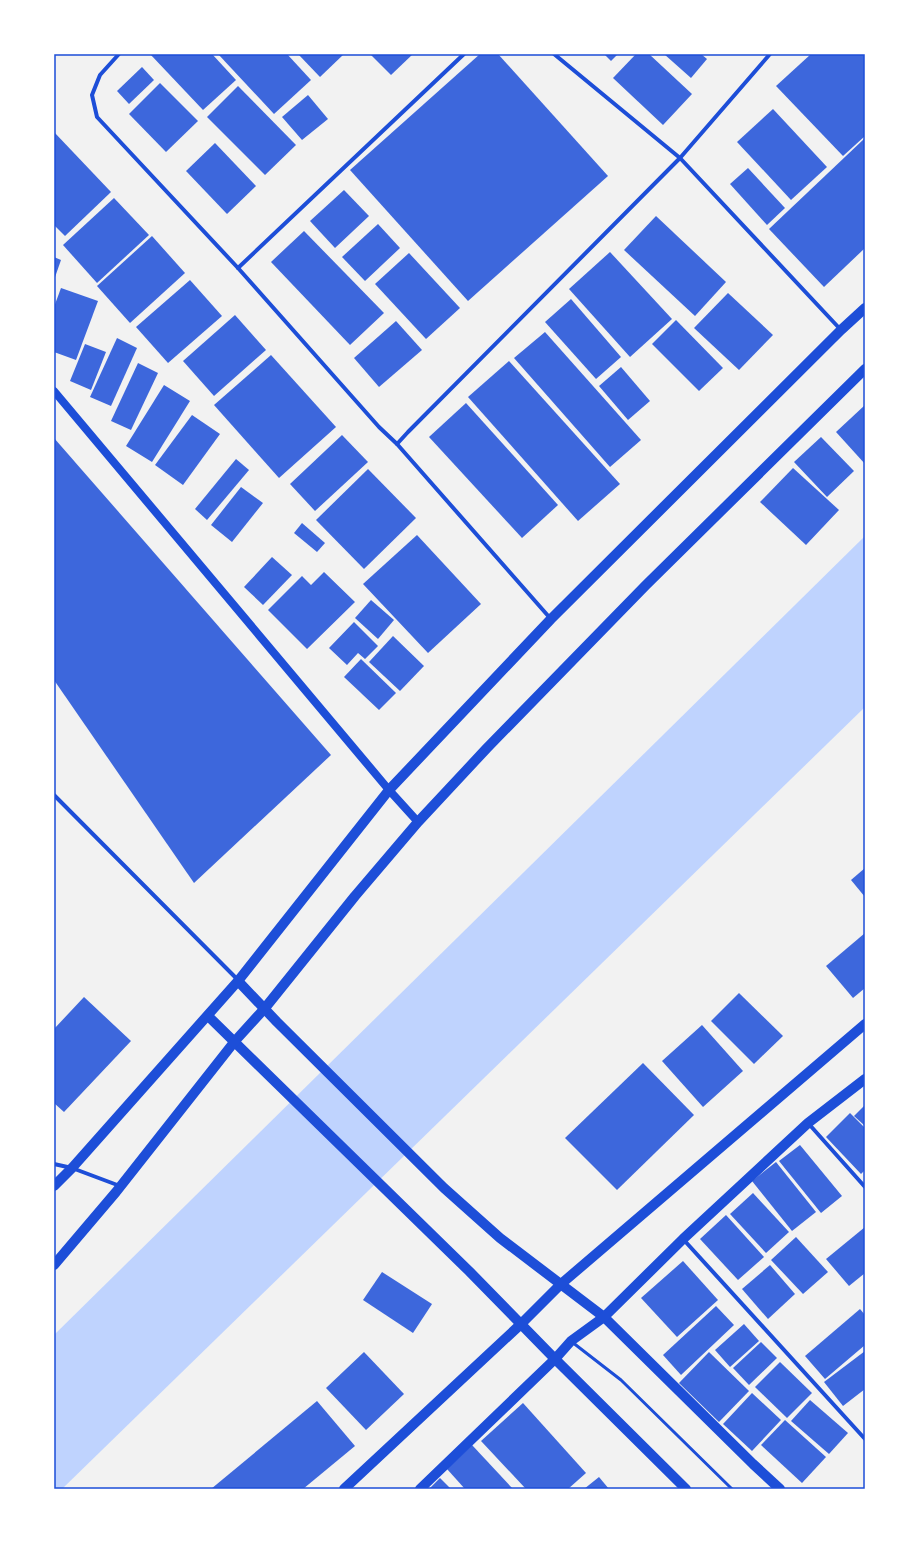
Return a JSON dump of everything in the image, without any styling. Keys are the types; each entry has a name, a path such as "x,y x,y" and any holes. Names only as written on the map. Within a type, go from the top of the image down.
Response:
{"main road":[{"path":"54,1186 72,1168 208,1016 389,790 551,619 841,330 865,308"},
{"path":"54,1265 120,1186 235,1041 418,822 487,748 646,585 865,369"},
{"path":"54,391 389,790 418,822"},
{"path":"238,980 314,1059 444,1188 500,1238 604,1317 780,1489"},
{"path":"208,1016 469,1271 686,1489"},
{"path":"344,1489 521,1324 561,1284 865,1024"},
{"path":"420,1489 555,1359 571,1341 604,1317 682,1239 808,1123 865,1078"}],"street":[{"path":"119,54 100,75 92,95 97,117 238,268 379,427 397,444 551,619"},
{"path":"238,268 464,54"},
{"path":"554,54 680,158 841,330"},
{"path":"397,444 680,158 770,54"},
{"path":"54,795 238,980"},
{"path":"808,1123 865,1187"},
{"path":"54,1164 72,1168 120,1186"},
{"path":"682,1239 865,1439"}],"lane":[{"path":"571,1341 621,1380 732,1489"}],"water":[{"path":"865,536 865,707 62,1489 54,1489 54,1335"}],"building":[{"path":"150,54 212,54 236,80 203,110"},
{"path":"218,54 287,54 311,80 274,114"},
{"path":"298,54 344,54 320,77"},
{"path":"370,54 413,54 391,75"},
{"path":"480,54 498,54 608,176 468,301 350,170"},
{"path":"604,54 618,54 611,61"},
{"path":"636,54 649,54 692,94 663,125 613,78"},
{"path":"664,54 701,54 707,59 691,78"},
{"path":"811,54 865,54 865,136 843,156 776,86"},
{"path":"142,67 154,80 129,104 117,91"},
{"path":"160,83 198,121 166,152 129,114"},
{"path":"238,86 296,145 265,175 207,117"},
{"path":"308,95 328,119 302,140 282,117"},
{"path":"773,109 827,167 791,200 737,142"},
{"path":"54,132 111,192 65,236 54,225"},
{"path":"865,138 865,248 824,287 769,229"},
{"path":"215,143 256,186 227,214 186,171"},
{"path":"748,168 785,208 767,225 730,184"},
{"path":"344,190 369,216 335,248 310,221"},
{"path":"114,198 149,235 97,283 63,245"},
{"path":"656,216 726,282 695,316 624,250"},
{"path":"378,224 400,248 365,281 342,257"},
{"path":"304,231 384,313 350,345 271,262"},
{"path":"152,236 185,273 130,323 97,286"},
{"path":"610,252 672,319 630,357 569,289"},
{"path":"409,253 460,308 426,339 375,284"},
{"path":"54,257 61,260 54,280"},
{"path":"190,280 222,316 168,363 136,327"},
{"path":"61,288 98,301 76,360 54,352 54,307"},
{"path":"728,293 773,335 739,370 694,328"},
{"path":"571,299 621,357 596,379 545,322"},
{"path":"235,315 266,350 214,396 183,361"},
{"path":"676,320 723,368 699,391 652,344"},
{"path":"396,321 422,350 379,387 354,358"},
{"path":"545,332 641,440 610,467 514,358"},
{"path":"117,338 137,348 111,406 90,397"},
{"path":"85,344 106,352 91,390 70,381"},
{"path":"271,355 336,427 279,478 214,405"},
{"path":"509,361 620,484 578,521 468,397"},
{"path":"138,363 158,373 131,430 111,421"},
{"path":"621,367 650,401 628,420 599,386"},
{"path":"164,385 190,401 152,462 126,446"},
{"path":"466,403 558,505 522,538 429,437"},
{"path":"865,405 865,464 836,432"},
{"path":"192,415 220,434 183,485 155,465"},
{"path":"342,435 368,462 315,511 290,484"},
{"path":"821,437 854,471 827,497 794,462"},
{"path":"54,438 331,755 194,883 54,680"},
{"path":"236,459 249,470 207,520 195,509"},
{"path":"793,468 839,510 806,545 760,502"},
{"path":"368,469 416,518 364,569 316,520"},
{"path":"241,487 263,503 232,542 211,525"},
{"path":"302,523 325,543 317,552 294,533"},
{"path":"417,535 481,604 428,653 363,584"},
{"path":"272,557 292,575 263,605 244,587"},
{"path":"324,572 355,602 307,649 268,610 302,576 311,585"},
{"path":"371,600 394,620 378,639 355,618"},
{"path":"354,622 378,646 365,659 358,653 347,665 329,648"},
{"path":"393,636 424,666 400,691 369,662"},
{"path":"361,659 396,693 379,710 344,677"},
{"path":"865,868 865,897 851,880"},
{"path":"865,933 865,988 853,998 826,966"},
{"path":"739,993 783,1036 754,1064 711,1021"},
{"path":"84,997 131,1041 64,1112 54,1103 54,1029"},
{"path":"702,1025 743,1071 703,1107 662,1061"},
{"path":"643,1063 694,1115 617,1190 565,1138"},
{"path":"865,1105 865,1126 854,1116"},
{"path":"850,1113 865,1128 865,1170 861,1174 826,1137"},
{"path":"800,1145 842,1196 821,1213 779,1161"},
{"path":"776,1162 816,1212 792,1231 752,1181"},
{"path":"753,1193 789,1232 766,1253 730,1214"},
{"path":"726,1215 764,1257 738,1280 700,1239"},
{"path":"865,1227 865,1273 849,1286 826,1259"},
{"path":"796,1237 828,1272 803,1294 771,1260"},
{"path":"683,1261 718,1300 677,1337 641,1298"},
{"path":"770,1265 795,1294 768,1319 742,1289"},
{"path":"382,1272 432,1304 413,1333 363,1300"},
{"path":"716,1306 734,1325 681,1375 663,1355"},
{"path":"860,1309 865,1315 865,1345 825,1379 805,1356"},
{"path":"744,1324 759,1341 730,1367 715,1350"},
{"path":"761,1342 777,1358 749,1385 733,1368"},
{"path":"865,1351 865,1389 843,1406 824,1382"},
{"path":"364,1352 404,1394 366,1430 326,1388"},
{"path":"709,1352 749,1391 719,1422 679,1383"},
{"path":"780,1362 812,1393 787,1418 755,1387"},
{"path":"752,1393 781,1420 752,1451 723,1424"},
{"path":"810,1400 848,1433 829,1454 791,1421"},
{"path":"317,1401 355,1446 303,1489 211,1489"},
{"path":"523,1403 586,1473 568,1489 526,1489 481,1441"},
{"path":"785,1420 826,1457 802,1483 761,1445"},
{"path":"472,1445 513,1489 465,1489 447,1469"},
{"path":"599,1477 609,1489 584,1489"},
{"path":"440,1478 451,1489 429,1489"}]}
